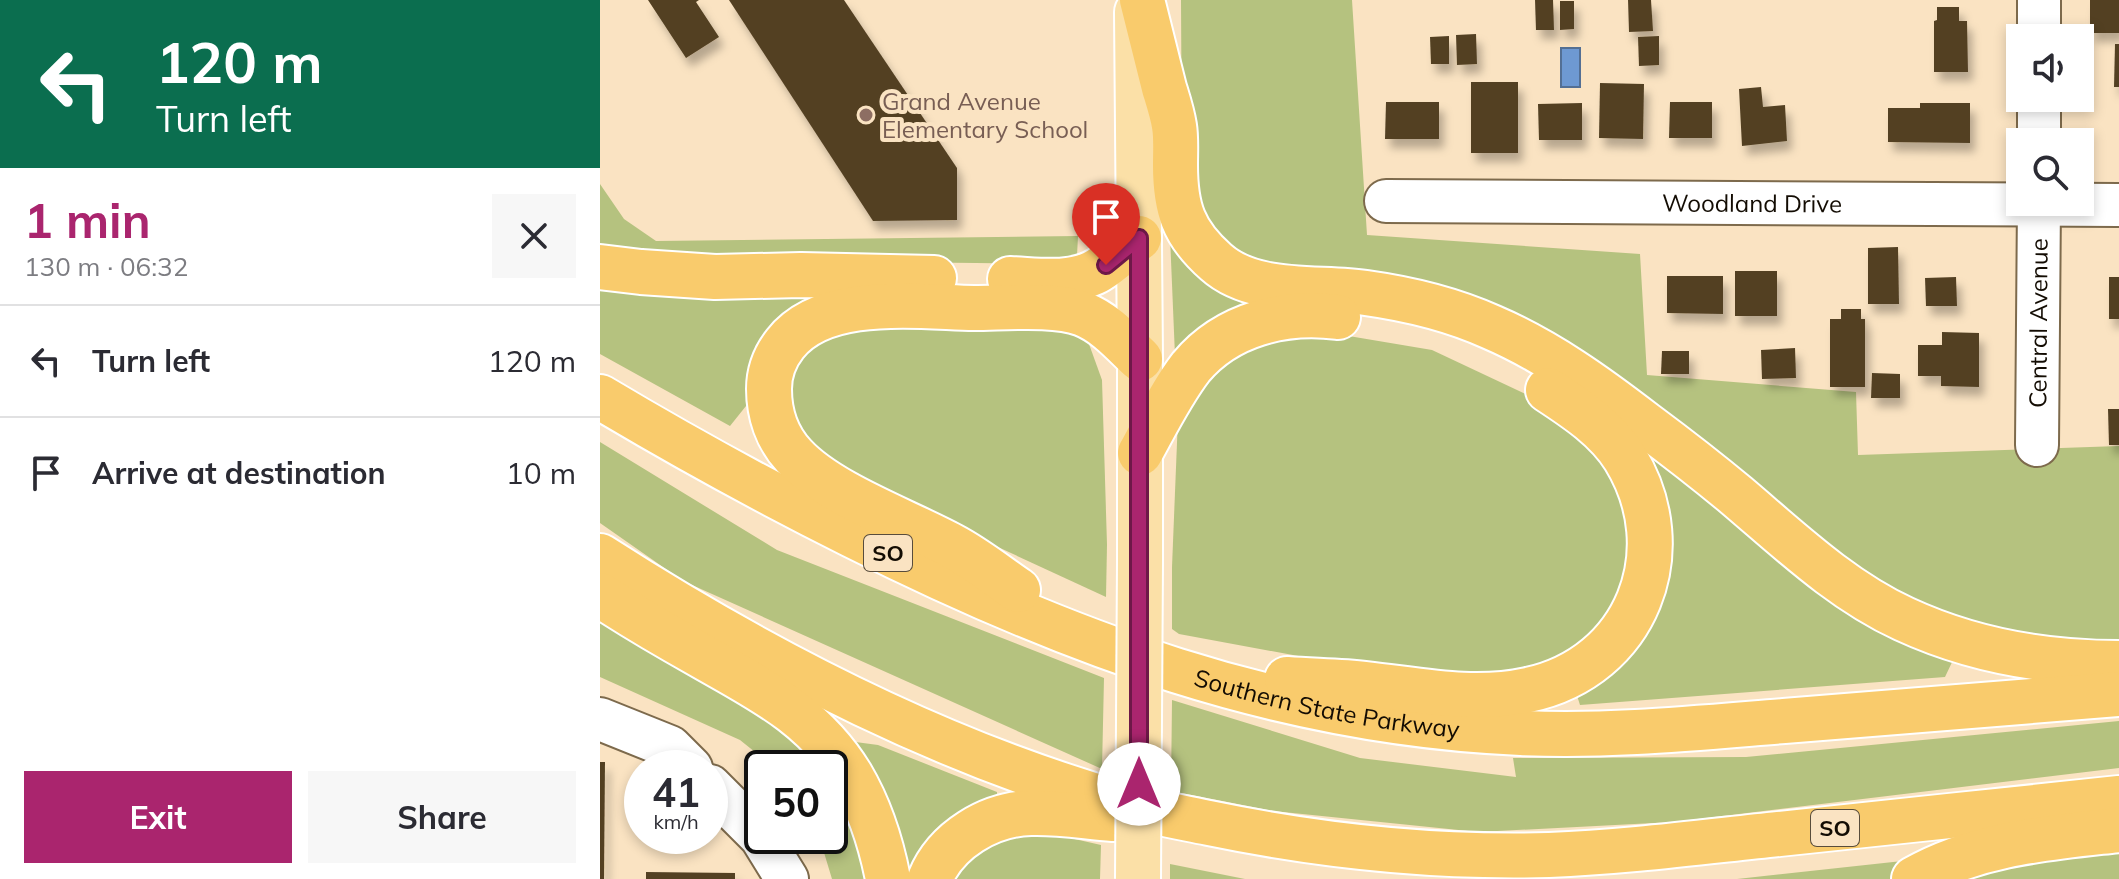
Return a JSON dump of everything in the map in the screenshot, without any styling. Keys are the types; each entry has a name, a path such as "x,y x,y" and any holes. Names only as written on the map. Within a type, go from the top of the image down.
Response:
{"highway":[{"path":"1139,0 1175,128 1175,186 1181,219 1194,239 1218,264 1248,281 1397,298 1429,305 1489,326 1547,355 1612,399 1698,464 1817,564 1902,618 1968,644 1998,652 2059,661 2119,663"},
{"path":"600,267 715,277 801,275 1072,280 1095,272 1139,238"},
{"path":"1099,645 956,548 857,499 810,470 794,457 775,426 769,379 780,350 802,328 832,313 865,308 1041,308 1073,311 1084,314 1109,331 1140,359"},
{"path":"1140,453 1191,367 1221,340 1237,331 1279,317 1327,315 1357,319 1452,343 1512,369 1566,402 1611,439 1624,457 1643,496 1648,521 1650,567 1635,612 1600,655 1578,671 1530,690 1503,695 1449,695 1365,684 1182,674"},
{"name":"Southern State Parkway","path":"600,397 736,475 989,600 1099,645 1182,674 1301,705 1450,728 1535,734 1646,731 2119,694"},
{"name":"SO","path":"600,556 716,628 812,679 911,725 1016,768 1111,800 1227,827 1331,844 1388,850 1550,855 2119,798"},
{"path":"600,595 767,692 804,721 824,741 851,777 874,824 888,879"},
{"path":"930,879 941,858 953,845 987,822 1008,816 1029,813 1227,827"},
{"path":"1914,879 1944,864 1988,849 2035,839 2119,830"},
{"path":"1388,850 1522,879"}],"main road":[{"path":"1138,879 1139,0"}],"street":[{"path":"2039,0 2039,24"},
{"name":"Woodland Drive","path":"1386,201 2006,204"},
{"name":"Woodland Drive","path":"2094,205 2119,205"},
{"name":"Central Avenue","path":"2037,445 2039,216"},
{"path":"600,719 673,750"},
{"path":"728,804 761,837 787,879"}],"green space":[{"path":"1181,0 1352,0 1367,235 1640,254 1647,375 1856,392 1858,455 2119,446 2119,649 1967,631 1848,580 1503,314 1259,268 1218,252 1182,173"},
{"path":"600,184 624,219 656,241 1078,236 1077,256 1059,264 625,259 600,254"},
{"path":"1170,236 1285,302 1175,356"},
{"path":"600,282 844,294 791,311 756,345 748,375 750,401 730,426 600,354"},
{"path":"843,321 1067,325 1085,333 1102,380 1106,597 818,464 798,442 785,375 809,338"},
{"path":"1313,330 1432,350 1551,406 1617,476 1631,534 1618,599 1578,655 1507,683 1390,673 1179,634 1172,629 1178,418 1205,381 1249,343"},
{"path":"1601,413 1954,658 1945,677 1580,705 1574,686 1666,558"},
{"path":"600,442 777,550 1104,678 1102,769 683,581 600,523"},
{"path":"600,617 758,711 804,750 752,750 740,740 600,677"},
{"path":"1172,700 1360,758 1516,777 1513,758 1746,757 2119,721 2119,768 1673,822 1478,832 1273,811 1171,791"},
{"path":"848,741 878,745 997,792 997,809 914,879 897,879"},
{"path":"848,810 857,824 871,879 832,879 824,854 848,854"},
{"path":"1026,828 1101,845 1100,879 946,879 954,861"},
{"path":"2119,842 2119,879 1942,879"},
{"path":"1930,858 1895,879 1737,879"},
{"path":"1170,864 1245,879 1170,879"}],"water":[{"path":"1561,48 1580,48 1580,87 1561,87"}],"building":[{"path":"648,0 699,0 696,2 719,37 686,58"},
{"path":"729,0 844,0 957,168 957,220 873,221"},
{"path":"1535,0 1553,0 1554,30 1536,30"},
{"path":"1628,0 1651,0 1653,31 1629,32"},
{"path":"2090,0 2119,0 2119,33 2094,33 2094,24 2090,24"},
{"path":"1560,1 1574,1 1574,29 1560,30"},
{"path":"1937,7 1959,7 1959,21 1967,21 1968,72 1934,72"},
{"path":"1476,34 1477,64 1457,65 1456,35"},
{"path":"1449,36 1449,64 1431,64 1430,37"},
{"path":"1659,36 1659,65 1639,66 1638,37"},
{"path":"2115,44 2119,44 2119,87 2114,87"},
{"path":"1471,82 1518,82 1518,153 1471,153"},
{"path":"1600,83 1644,84 1643,139 1599,138"},
{"path":"1761,87 1763,107 1785,105 1787,141 1742,146 1739,89"},
{"path":"1386,102 1439,102 1439,139 1385,139"},
{"path":"1670,102 1712,102 1712,138 1669,138"},
{"path":"1582,103 1582,140 1539,140 1538,104"},
{"path":"1920,103 1970,103 1970,143 1888,142 1888,108 1920,108"},
{"path":"1898,247 1899,304 1868,304 1868,248"},
{"path":"1735,271 1777,271 1777,316 1735,316"},
{"path":"1667,276 1723,276 1723,314 1667,313"},
{"path":"1956,277 1957,306 1926,306 1925,278"},
{"path":"2109,277 2119,277 2119,319 2109,319"},
{"path":"1841,309 1861,309 1861,319 1865,319 1865,387 1830,387 1830,319 1841,319"},
{"path":"1942,332 1979,333 1979,387 1941,386 1941,376 1918,376 1918,345 1942,345"},
{"path":"1795,348 1796,378 1762,379 1761,350"},
{"path":"1662,351 1689,351 1689,374 1661,374"},
{"path":"1872,373 1900,374 1900,398 1871,398"},
{"path":"2108,409 2119,409 2119,445 2109,445"},
{"path":"600,762 605,762 604,879 600,879"},
{"path":"646,872 735,873 735,879 646,879"}],"place":[{"name":"Grand Avenue Elementary School","path":"866,115"}],"route":[{"path":"1106,265 1139,238 1139,784"}]}
